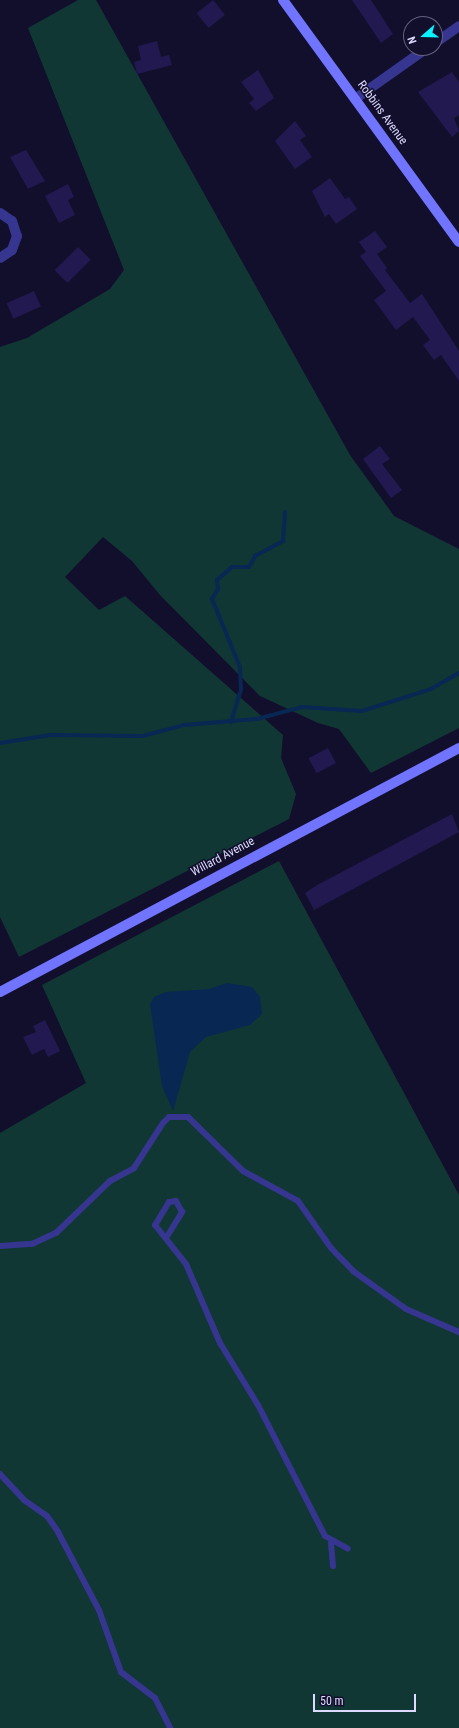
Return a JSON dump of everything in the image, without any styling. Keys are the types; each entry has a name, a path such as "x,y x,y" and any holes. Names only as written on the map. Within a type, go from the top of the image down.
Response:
{"main road":[{"name":"Robbins Avenue","path":"284,0 459,242"},
{"name":"Willard Avenue","path":"0,992 459,748"}],"street":[{"path":"443,37 459,26"},
{"path":"355,99 416,56"},
{"path":"0,213 12,221 17,236 12,250 0,258"}],"lane":[{"path":"0,1246 32,1244 56,1233 105,1185 134,1168 166,1120 188,1117 243,1171 298,1201 331,1248 353,1271 406,1309 459,1332"},
{"path":"166,1238 182,1212 176,1201 169,1202 157,1218 155,1225 186,1264 220,1343 258,1404 331,1543 333,1566"},
{"path":"0,1474 24,1500 47,1516 58,1532 99,1610 121,1672 156,1698 170,1728"},
{"path":"331,1543 348,1549"}],"green space":[{"path":"78,0 96,0 350,455 394,516 459,549 459,728 371,773 339,729 318,723 260,696 160,595 132,561 103,537 65,577 99,610 125,596 283,735 281,758 296,794 289,819 19,957 0,917 0,347 27,338 110,289 124,270 28,28"},
{"path":"279,861 459,1195 459,1728 0,1728 0,1133 86,1083 42,985"}],"water":[{"path":"227,983 252,987 260,997 262,1014 250,1025 206,1037 190,1052 173,1111 162,1086 150,1004 154,997 166,992 209,989"}],"building":[{"path":"213,0 225,15 209,28 197,13"},
{"path":"352,0 371,0 393,34 381,43"},
{"path":"157,41 161,57 169,55 172,65 137,74 134,62 141,60 138,46"},
{"path":"258,70 274,98 256,111 249,103 254,99 241,82"},
{"path":"452,72 459,82 459,115 454,118 459,131 452,137 418,92"},
{"path":"295,121 306,136 300,140 312,157 295,169 275,141"},
{"path":"26,150 45,181 28,189 10,157"},
{"path":"330,178 345,199 349,197 357,209 336,224 329,214 325,217 312,191"},
{"path":"68,184 74,197 68,200 75,215 59,223 45,196"},
{"path":"375,231 387,247 377,254 387,268 385,270 410,303 422,294 459,351 459,381 441,355 434,360 423,345 430,340 413,317 396,330 374,300 386,291 360,256 366,252 359,242"},
{"path":"78,247 91,260 67,283 55,270"},
{"path":"34,291 41,307 14,319 7,303"},
{"path":"380,446 390,459 382,464 402,490 391,498 363,459"},
{"path":"328,748 336,763 317,773 309,758"},
{"path":"452,814 459,832 314,910 305,893 317,885"},
{"path":"45,1020 60,1051 48,1057 44,1049 32,1055 23,1037 36,1032 33,1026"}],"waterway":[{"path":"231,722 241,689 240,667 212,599 218,589 217,580 232,567 249,567 255,556 283,541 285,512"},
{"path":"0,743 50,735 143,736 184,725 257,719 302,707 362,711 431,689 459,673"}]}
